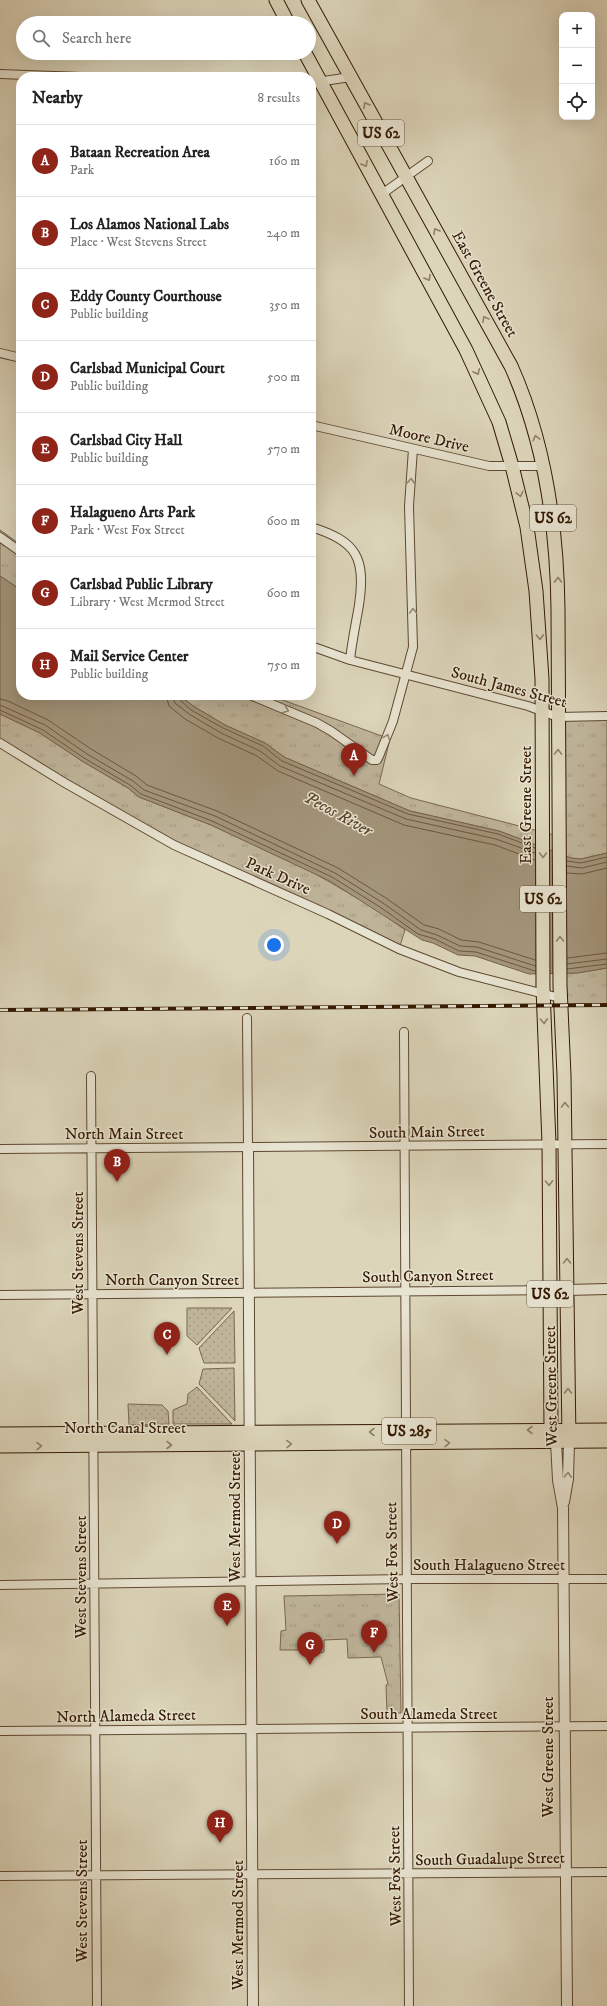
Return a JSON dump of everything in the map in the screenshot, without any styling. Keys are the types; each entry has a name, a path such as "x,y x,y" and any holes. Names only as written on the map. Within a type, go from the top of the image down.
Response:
{"highway":[{"path":"276,0 284,16"},
{"name":"East Greene Street","path":"308,0 511,366 529,414 543,466 555,533 558,609 560,998 565,1144"},
{"name":"East Greene Street","path":"308,60 312,72"},
{"name":"East Greene Street","path":"316,83 382,194 466,350 499,422 512,466 527,527 538,609 542,710 543,989 549,1144"},
{"path":"538,609 558,609"},
{"name":"West Greene Street","path":"549,1144 550,1290 561,1436"},
{"name":"West Greene Street","path":"561,1436 567,1290 565,1144"},
{"path":"561,1436 607,1430"},
{"name":"North Canal Street","path":"0,1434 93,1439 250,1439"},
{"path":"561,1436 607,1441"},
{"name":"US 285","path":"250,1439 561,1436"},
{"name":"North Canal Street","path":"0,1446 93,1439"}],"street":[{"path":"0,74 16,75"},
{"path":"316,83 350,77"},
{"path":"382,194 428,161"},
{"path":"0,354 16,357"},
{"name":"Moore Drive","path":"316,426 489,466 543,466"},
{"path":"262,700 317,723 374,761 380,756 389,733 413,647 410,506 413,449"},
{"path":"316,530 330,534 346,543 358,558 362,577 350,660"},
{"path":"0,537 16,548"},
{"name":"South James Street","path":"316,648 350,660 542,710 558,717 607,716"},
{"name":"Park Drive","path":"0,743 65,783 174,845 328,914 423,959 459,972 543,989 560,998"},
{"path":"247,1018 248,1147"},
{"name":"West Fox Street","path":"404,1032 410,2006"},
{"name":"West Stevens Street","path":"91,1076 97,2006"},
{"name":"South Main Street","path":"248,1147 607,1144"},
{"name":"North Main Street","path":"0,1149 248,1147"},
{"name":"West Mermod Street","path":"248,1147 253,2006"},
{"name":"South Canyon Street","path":"248,1293 406,1290 607,1289"},
{"name":"North Canyon Street","path":"0,1295 248,1293"},
{"name":"West Greene Street","path":"561,1436 568,1479 563,1508 566,2006"},
{"name":"South Halagueno Street","path":"0,1585 407,1579 607,1579"},
{"name":"South Alameda Street","path":"251,1729 607,1726"},
{"name":"North Alameda Street","path":"0,1731 251,1729"},
{"name":"South Guadalupe Street","path":"0,1876 253,1876 607,1872"}],"green space":[{"path":"0,530 16,541 16,587 0,576"},
{"path":"185,700 283,700 390,739 379,784 411,798 558,836 558,717 607,716 607,853 581,859 570,858 499,831 410,811 284,757 265,743 225,725"},
{"path":"0,714 40,733 82,761 128,788 139,797 211,825 312,872 378,910 405,930 399,949 174,845 0,743"},
{"path":"607,968 607,1005 561,1006 560,973 577,973"},
{"path":"187,1308 232,1308 197,1345 187,1336"},
{"path":"234,1311 235,1363 204,1363 199,1348"},
{"path":"234,1368 235,1421 199,1384 203,1369"},
{"path":"197,1387 232,1424 173,1424 173,1410 187,1404 188,1394"},
{"path":"128,1404 162,1405 168,1411 169,1424 129,1425"},
{"path":"399,1594 401,1713 387,1713 386,1685 388,1684 381,1657 348,1658 347,1639 324,1640 324,1652 313,1655 310,1654 310,1650 280,1650 281,1631 286,1630 284,1596"}],"water":[{"name":"Pecos River","path":"0,576 16,587 16,700 185,700 225,725 265,743 284,757 410,811 499,831 571,858 581,859 607,853 607,968 577,973 529,974 475,956 458,955 433,943 422,940 330,881 211,825 139,797 128,788 82,761 40,733 0,714"}],"railway":[{"path":"0,1010 607,1005"}],"place":[{"name":"Bataan Recreation Area","path":"354,776"},
{"name":"Los Alamos National Labs","path":"117,1182"},
{"name":"Eddy County Courthouse","path":"167,1355"},
{"name":"Carlsbad Municipal Court","path":"337,1544"},
{"name":"Carlsbad City Hall","path":"227,1626"},
{"name":"Halagueno Arts Park","path":"374,1653"},
{"name":"Carlsbad Public Library","path":"310,1665"},
{"name":"Mail Service Center","path":"220,1843"}]}
